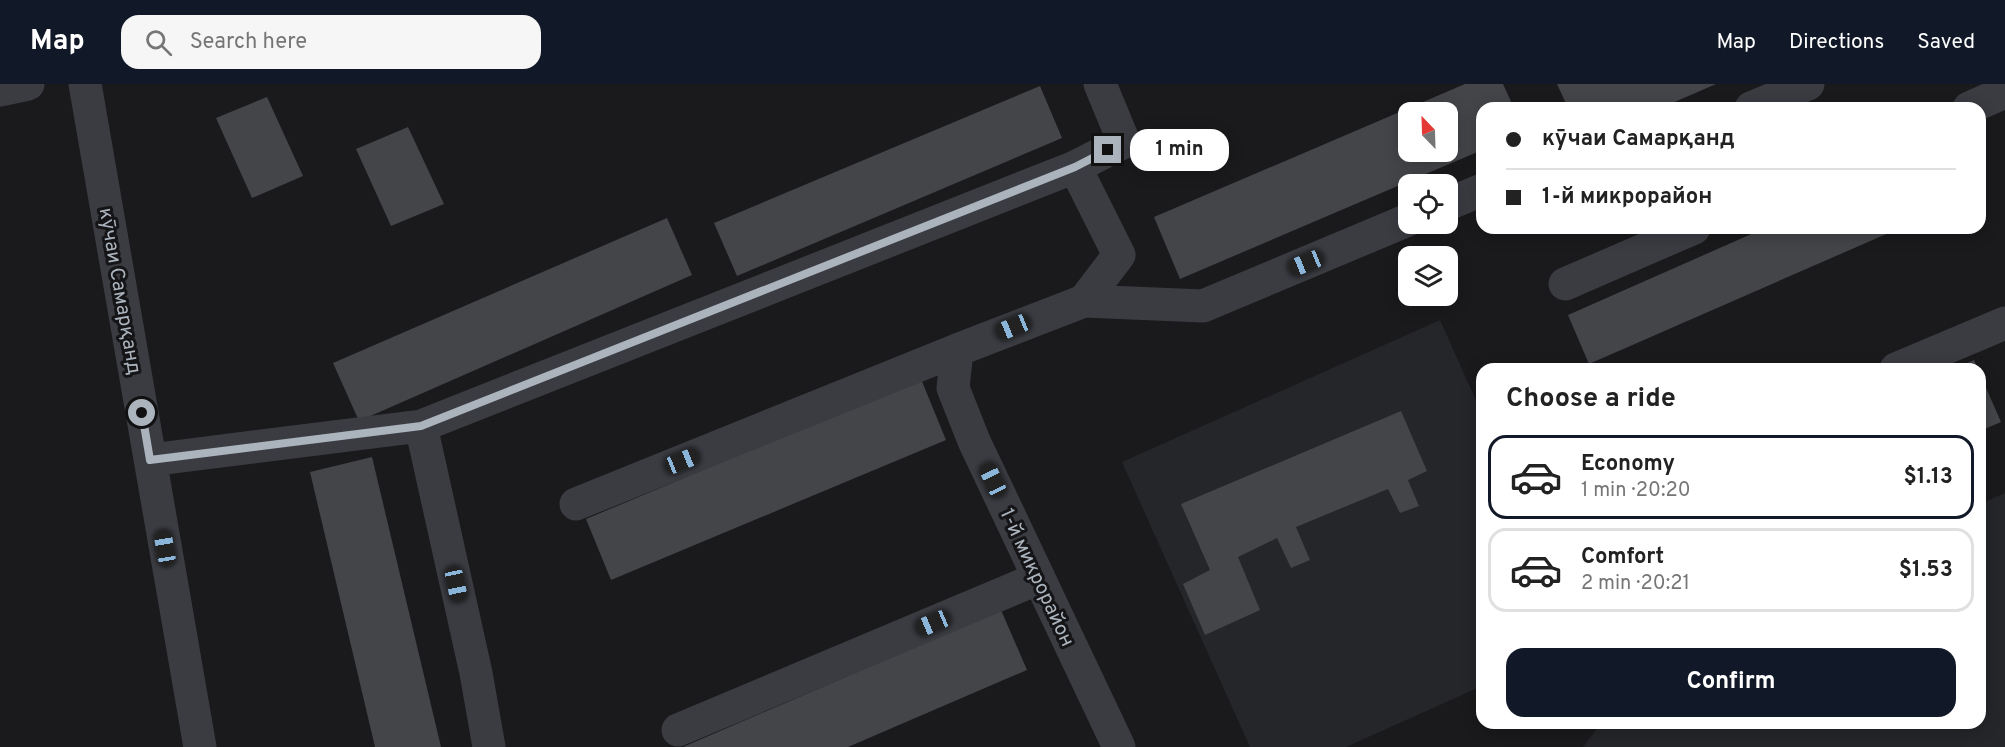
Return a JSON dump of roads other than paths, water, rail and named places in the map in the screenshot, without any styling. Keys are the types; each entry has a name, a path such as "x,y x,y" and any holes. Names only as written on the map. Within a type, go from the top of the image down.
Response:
{"street":[{"path":"0,90 28,84"},
{"name":"кӯчаи Самарқанд","path":"85,84 200,747"},
{"path":"150,460 421,426 1075,167 1124,142 1100,84"},
{"path":"1765,102 1808,84"},
{"path":"1982,102 2002,93"},
{"path":"1075,167 1119,255 1084,301"},
{"path":"1458,200 1476,192"},
{"path":"576,504 1084,301 1203,306 1398,224"},
{"path":"1565,284 1680,234"},
{"path":"1910,363 2005,323"},
{"name":"1-й микрорайон","path":"957,350 953,388 974,441 1119,747"},
{"path":"421,426 476,674 489,747"},
{"path":"678,730 1039,578"}]}
